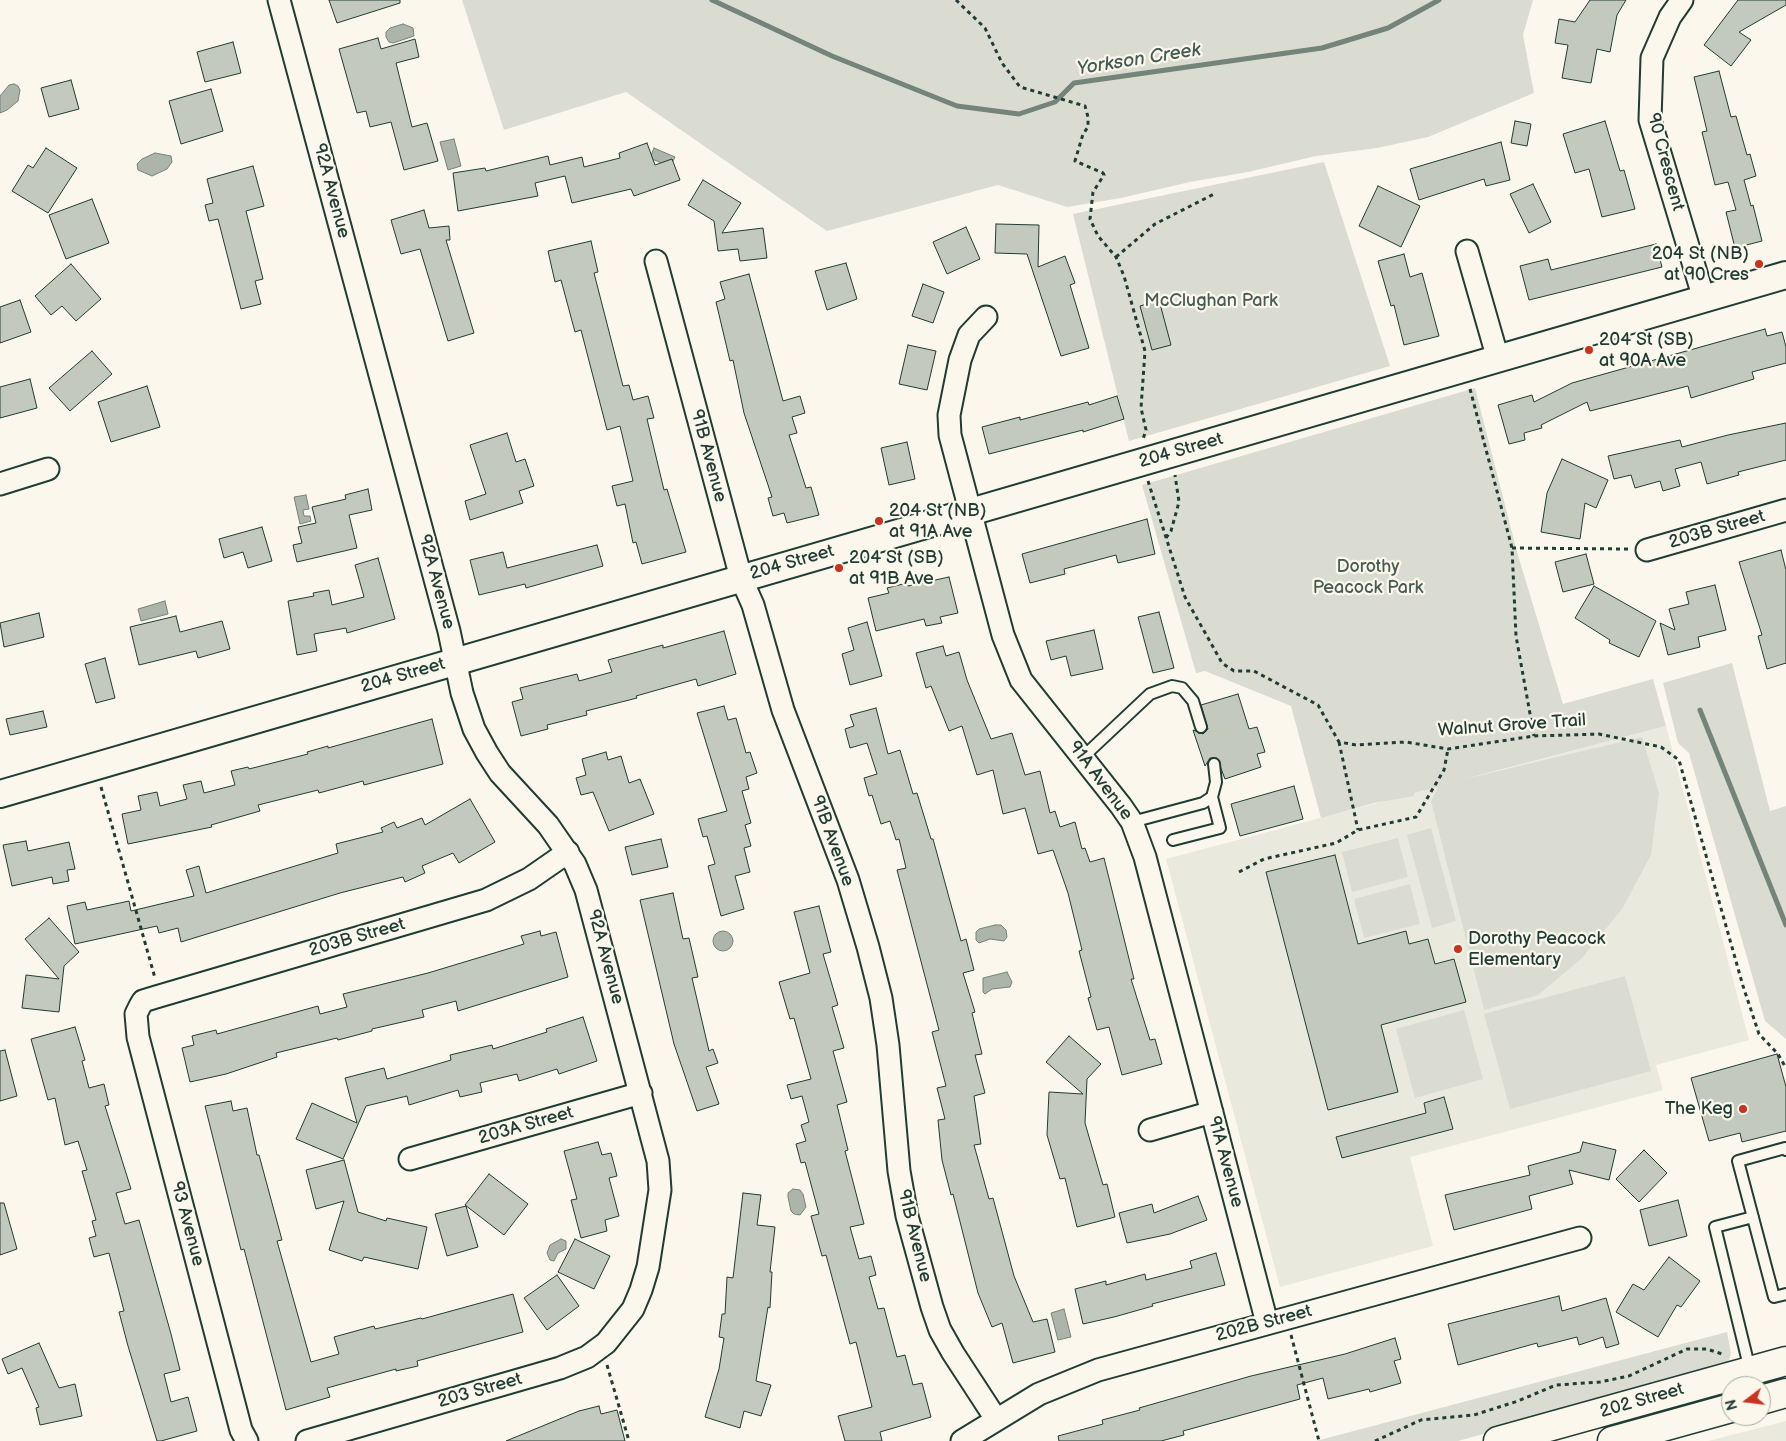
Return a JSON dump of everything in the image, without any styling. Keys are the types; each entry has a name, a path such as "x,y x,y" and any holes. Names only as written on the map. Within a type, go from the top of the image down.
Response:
{"main road":[{"name":"202 Street","path":"1498,1441 1741,1364 1786,1361"},
{"path":"1771,1397 1786,1393"},
{"name":"202 Street","path":"1612,1441 1721,1411"}],"street":[{"name":"92A Avenue","path":"279,0 465,702 474,729 500,773 548,825 568,852 575,864 593,909 658,1161 660,1190 648,1267 633,1309"},
{"name":"90 Crescent","path":"1682,0 1670,17 1652,58 1650,120 1704,299"},
{"path":"1467,251 1498,359"},
{"name":"91B Avenue","path":"656,260 741,578 753,605 783,710 848,880 870,956 881,998 888,1045 898,1171 907,1216 932,1307 940,1330 953,1353 996,1419"},
{"name":"204 Street","path":"0,794 1786,275"},
{"name":"91A Avenue","path":"986,317 969,335 960,360 949,415 950,435 1003,635 1021,680 1132,822 1145,857 1267,1323"},
{"path":"0,484 48,469"},
{"name":"203B Street","path":"1647,550 1786,510"},
{"name":"203B Street","path":"140,1006 143,1001 160,995 486,900 529,879 568,852"},
{"name":"93 Avenue","path":"140,1006 136,1014 138,1037 241,1430 247,1441"},
{"name":"203A Street","path":"410,1159 641,1093"},
{"path":"1150,1130 1212,1112"},
{"name":"202B Street","path":"962,1441 1039,1394 1098,1370 1580,1238"},
{"name":"203 Street","path":"307,1441 560,1368 587,1357 606,1344 633,1309"}],"lane":[{"path":"1083,757 1150,694 1172,686 1182,688 1193,701 1201,727"},
{"path":"1173,840 1220,828 1212,798 1216,782 1214,764"},
{"path":"1132,822 1203,803 1212,798"},
{"path":"1786,1150 1786,1148 1738,1161 1774,1297 1786,1294"},
{"path":"1741,1364 1715,1227 1753,1217"}],"path":[{"path":"956,0 985,28 1002,63 1020,86 1084,106 1088,117 1088,127 1083,134 1076,161 1104,175 1093,192 1090,219 1098,236 1116,257 1124,276 1145,352 1141,408 1146,430 1140,445"},
{"path":"1116,257 1155,224 1216,193"},
{"path":"1469,384 1512,548 1516,636 1534,736"},
{"path":"1166,538 1171,531 1179,502 1174,470"},
{"path":"1147,477 1185,597 1222,663 1234,671 1254,672 1318,705 1339,742 1358,830"},
{"path":"1512,548 1618,548"},
{"name":"Walnut Grove Trail","path":"1339,742 1356,745 1406,742 1448,749 1534,736 1599,734 1661,747 1679,760 1759,1034 1778,1054 1786,1068"},
{"path":"1239,872 1264,859 1336,843 1358,830 1416,817 1444,770 1448,749"},
{"path":"100,783 160,995"},
{"path":"1291,1336 1319,1441"},
{"path":"1375,1441 1421,1420 1474,1415 1518,1401 1556,1385 1600,1382 1629,1376 1687,1349 1707,1349 1741,1364"},
{"path":"606,1362 629,1441"}],"shaded area":[{"path":"403,24 413,28 414,36 393,43 389,42 386,32 390,28"},
{"path":"14,84 20,90 18,101 0,113 0,96 9,85"},
{"path":"454,139 461,166 448,170 440,142"},
{"path":"654,148 675,157 670,167 650,158"},
{"path":"155,153 171,156 172,162 167,169 152,176 138,170 137,164 142,159"},
{"path":"306,495 309,509 303,510 304,516 310,516 311,521 300,524 294,497"},
{"path":"165,601 168,614 141,621 138,609"},
{"name":"Dorothy Peacock Elementary","path":"1666,726 1749,1040 1656,1065 1663,1090 1410,1157 1433,1246 1280,1287 1166,859"},
{"path":"1001,925 1006,930 1007,937 1004,941 990,939 979,943 976,940 976,932 979,929"},
{"path":"723,931 730,934 733,941 730,948 723,951 716,948 713,941 716,934"},
{"path":"1007,972 1012,982 1010,987 992,989 985,994 983,992 983,978"},
{"path":"793,1189 800,1190 803,1194 806,1207 800,1215 794,1214 791,1211 788,1193"},
{"path":"561,1239 566,1241 566,1249 558,1253 554,1261 550,1260 547,1253 550,1245"},
{"path":"1064,1309 1071,1337 1058,1340 1051,1313"},
{"path":"1786,1421 1786,1441 1708,1441 1771,1426"}],"green space":[{"path":"462,0 1533,0 1523,35 1534,93 1428,137 1377,148 1316,156 1121,198 1067,207 998,185 827,231 626,92 504,130"},
{"name":"McClughan Park","path":"1324,162 1390,366 1129,441 1073,214"},
{"name":"Dorothy Peacock Park","path":"1475,388 1517,552 1563,704 1653,679 1666,726 1465,779 1642,737 1659,793 1651,855 1622,909 1582,958 1538,995 1484,1010 1431,801 1438,787 1414,793 1414,796 1374,803 1321,818 1291,706 1205,671 1196,673 1142,485"},
{"path":"1732,663 1770,811 1786,806 1786,1039 1765,1021 1689,753 1678,743 1663,683"},
{"path":"1431,828 1456,921 1432,928 1407,835"},
{"path":"1398,838 1408,877 1352,892 1342,852"},
{"path":"1410,884 1420,924 1364,938 1354,899"},
{"path":"1625,976 1651,1071 1510,1109 1484,1014"},
{"path":"1464,1010 1483,1079 1415,1098 1396,1029"},
{"path":"1727,1332 1731,1353 1729,1360 1722,1368 1458,1441 1316,1441"}],"building":[{"path":"329,0 400,0 400,3 337,23"},
{"path":"1590,0 1626,0 1617,15 1610,52 1597,49 1591,83 1562,78 1568,45 1555,43 1559,19 1575,22"},
{"path":"1738,0 1786,0 1786,5 1739,32 1751,40 1731,66 1704,45"},
{"path":"378,38 381,49 415,39 419,57 396,63 412,127 427,123 438,161 404,170 391,122 370,127 366,111 357,113 339,49"},
{"path":"233,42 241,73 205,82 197,52"},
{"path":"1719,71 1731,117 1736,116 1747,155 1750,154 1756,176 1744,180 1751,206 1753,205 1762,241 1735,248 1726,212 1736,210 1728,182 1715,185 1702,132 1707,131 1694,77"},
{"path":"71,80 79,109 49,117 41,88"},
{"path":"211,89 223,131 181,144 169,101"},
{"path":"1515,121 1531,124 1527,146 1511,143"},
{"path":"1605,121 1620,171 1624,170 1635,209 1602,217 1589,169 1575,173 1563,134"},
{"path":"1501,142 1510,180 1486,186 1484,179 1419,200 1410,169"},
{"path":"647,143 655,165 672,159 680,180 634,196 631,189 572,203 565,176 535,183 538,196 458,211 453,173 485,168 486,171 548,156 550,165 582,157 584,167 620,158 619,153"},
{"path":"46,148 77,168 48,213 12,191 28,165 33,168"},
{"path":"253,166 264,206 246,211 263,279 255,281 261,304 241,309 218,219 209,221 205,205 213,203 207,179"},
{"path":"703,180 741,203 722,233 763,228 767,258 740,261 738,249 718,251 714,221 688,205"},
{"path":"1533,184 1551,222 1529,233 1510,194"},
{"path":"1378,186 1420,206 1401,247 1359,226"},
{"path":"92,199 109,243 66,259 49,215"},
{"path":"424,210 429,228 449,226 450,240 446,240 474,333 448,341 420,249 401,254 391,220"},
{"path":"996,224 1039,225 1038,267 1065,256 1075,283 1070,285 1089,348 1061,356 1027,254 995,253"},
{"path":"966,227 980,259 947,274 933,242"},
{"path":"591,241 598,272 594,273 623,386 629,385 633,400 648,396 654,418 647,419 664,490 667,489 686,552 642,564 636,542 633,543 625,504 617,506 612,486 633,481 620,426 607,430 581,330 575,332 561,280 555,282 548,251"},
{"path":"1656,244 1662,267 1529,300 1520,266 1548,259 1551,270"},
{"path":"1404,254 1410,277 1422,273 1439,336 1404,345 1394,305 1391,306 1378,261"},
{"path":"846,263 857,299 827,310 815,271"},
{"path":"71,264 101,299 76,321 62,306 51,315 35,296"},
{"path":"749,274 783,401 800,396 805,413 792,417 797,433 789,435 806,488 811,487 819,515 787,523 784,513 773,516 768,498 772,497 744,413 733,360 730,361 716,302 725,299 720,282"},
{"path":"923,284 944,292 933,323 912,316"},
{"path":"20,300 31,332 0,343 0,307"},
{"path":"1159,300 1171,345 1152,350 1140,306"},
{"path":"1765,329 1767,336 1782,332 1786,347 1786,363 1752,372 1754,379 1691,398 1688,386 1590,411 1587,402 1541,425 1542,428 1524,433 1525,440 1509,444 1498,405 1532,395 1534,402 1572,383"},
{"path":"908,345 936,351 927,390 899,384"},
{"path":"92,351 112,374 70,411 49,388"},
{"path":"30,379 37,408 0,418 0,387"},
{"path":"147,386 160,427 111,442 98,402"},
{"path":"1117,396 1124,419 1083,432 1083,430 989,454 982,427 1020,417 1020,420 1088,402 1089,405"},
{"path":"1786,423 1786,460 1738,472 1739,475 1707,484 1701,462 1675,469 1680,486 1663,491 1660,481 1635,488 1631,475 1614,479 1608,456 1680,440 1682,447"},
{"path":"507,433 516,462 525,459 534,486 519,491 523,503 470,520 465,501 486,494 470,445"},
{"path":"907,442 915,479 889,485 881,448"},
{"path":"1562,459 1608,480 1596,508 1585,503 1580,539 1541,532 1547,493"},
{"path":"368,489 372,510 349,515 357,548 297,562 293,545 302,543 298,527 316,523 312,507 346,499 345,495"},
{"path":"1147,519 1155,554 1118,563 1116,555 1064,569 1065,574 1030,583 1022,554"},
{"path":"262,527 272,561 248,568 243,552 224,558 219,539"},
{"path":"597,545 603,566 526,588 525,584 479,595 470,560 503,552 507,568"},
{"path":"1781,550 1786,570 1786,663 1767,669 1758,636 1762,635 1739,562"},
{"path":"1586,554 1594,584 1563,592 1555,562"},
{"path":"378,558 395,619 347,633 346,628 314,634 317,651 297,655 288,601 314,596 313,593 329,590 332,605 364,597 355,565"},
{"path":"949,577 958,613 940,617 942,623 926,626 924,619 876,631 868,598 889,593 887,588 907,583 908,586"},
{"path":"1715,585 1726,630 1698,637 1700,647 1668,655 1660,623 1675,630 1669,609 1689,604 1686,592"},
{"path":"1594,586 1656,621 1639,657 1609,643 1610,640 1575,618"},
{"path":"1159,612 1174,668 1153,673 1138,617"},
{"path":"39,613 44,637 4,647 0,623"},
{"path":"176,616 180,632 222,621 230,649 198,658 196,651 139,665 130,627"},
{"path":"867,622 882,676 850,685 842,654 854,650 848,628"},
{"path":"1094,630 1103,669 1071,676 1066,656 1051,660 1046,641"},
{"path":"724,631 736,674 698,686 696,679 636,696 637,698 586,711 587,715 547,725 548,729 521,736 512,702 523,699 520,688 577,674 579,681 612,672 608,660 663,645 663,648"},
{"path":"943,646 946,656 959,652 967,680 991,739 1012,733 1025,775 1040,771 1050,813 1055,811 1060,827 1075,822 1082,849 1085,848 1090,862 1104,858 1134,979 1131,979 1150,1040 1155,1039 1162,1064 1122,1075 1109,1027 1097,1030 1088,998 1091,997 1079,951 1082,950 1068,893 1053,850 1038,854 1025,808 1003,814 993,770 977,775 962,726 949,731 931,686 926,688 916,653"},
{"path":"105,658 115,698 96,703 85,664"},
{"path":"1238,694 1249,729 1257,727 1265,752 1257,754 1261,767 1225,779 1217,758 1210,758 1205,766 1193,730 1203,734 1208,729 1201,705"},
{"path":"724,706 728,720 736,718 746,753 750,752 757,773 746,777 749,789 742,791 751,823 745,825 751,846 744,848 750,872 735,876 744,909 721,916 708,866 715,864 707,836 703,837 698,819 727,811 697,713"},
{"path":"876,708 888,754 900,750 913,794 917,793 931,839 933,839 961,941 966,939 974,970 963,973 975,1012 972,1013 982,1054 975,1055 985,1093 974,1096 981,1144 974,1145 989,1199 993,1198 1014,1276 1033,1322 1047,1319 1055,1352 1013,1363 1002,1323 992,1327 978,1293 953,1194 951,1195 942,1160 938,1120 945,1119 937,1088 946,1086 932,1032 939,1030 897,870 906,868 899,839 896,840 890,821 881,824 872,795 869,796 864,778 877,774 867,743 850,748 845,729 854,726 850,715"},
{"path":"43,711 47,727 10,735 6,719"},
{"path":"432,719 443,764 364,785 363,781 319,793 318,790 258,805 260,811 211,825 212,827 128,844 122,814 141,810 138,796 157,792 160,806 187,799 183,785 201,781 204,793 235,785 231,771 248,767 249,769 308,754 307,752 328,746 328,748"},
{"path":"606,752 608,760 621,756 629,783 640,779 654,814 609,831 593,792 581,795 576,778 586,775 582,759"},
{"path":"1294,786 1303,819 1240,836 1231,804"},
{"path":"470,799 495,842 459,863 453,853 422,866 425,873 405,882 403,877 340,893 181,942 178,928 159,933 157,926 75,944 67,906 85,902 87,910 129,901 131,911 194,896 186,870 199,866 206,893 338,853 336,844 383,832 381,828 394,822 397,828 422,818 425,825"},
{"path":"661,839 668,867 632,875 625,847"},
{"path":"26,841 28,851 69,842 75,869 67,870 69,881 53,884 52,877 12,886 3,845"},
{"path":"1335,855 1358,944 1406,931 1409,944 1428,939 1435,964 1454,959 1466,1002 1381,1025 1398,1092 1328,1110 1266,872"},
{"path":"673,893 683,939 689,938 698,977 692,978 709,1051 713,1049 718,1063 706,1067 719,1104 697,1111 674,1044 640,900"},
{"path":"819,906 831,952 823,954 838,1005 832,1007 844,1048 833,1051 847,1102 837,1105 848,1150 845,1151 864,1224 850,1227 859,1259 871,1256 876,1275 869,1277 878,1309 884,1308 897,1357 905,1355 913,1385 922,1383 931,1417 880,1432 882,1441 845,1441 838,1416 872,1407 856,1342 850,1344 826,1255 822,1256 811,1216 819,1214 805,1162 801,1163 796,1144 806,1141 801,1125 809,1122 802,1096 791,1099 787,1085 811,1079 794,1018 790,1019 779,982 810,973 794,912"},
{"path":"49,918 79,952 64,966 59,1012 22,1008 26,975 59,979 25,939"},
{"path":"540,931 541,936 556,932 568,977 458,1011 456,1001 422,1010 424,1017 372,1029 372,1031 338,1040 337,1038 276,1053 277,1057 226,1074 190,1082 182,1048 194,1045 192,1036 216,1030 217,1034 318,1006 320,1014 347,1007 343,994 428,973 524,944 521,936"},
{"path":"583,1017 597,1061 559,1074 557,1069 519,1081 517,1074 480,1083 482,1092 460,1097 458,1090 409,1105 407,1096 366,1106 343,1159 296,1139 312,1103 357,1123 345,1078 384,1068 387,1079 451,1060 450,1055 492,1045 493,1049 547,1032 546,1029"},
{"path":"75,1027 85,1060 82,1061 89,1088 104,1084 109,1105 105,1106 131,1189 116,1193 125,1224 139,1220 171,1334 180,1370 164,1374 171,1402 188,1397 197,1431 161,1441 157,1441 128,1346 119,1312 124,1311 109,1253 94,1257 89,1238 96,1236 92,1221 96,1220 82,1171 87,1170 78,1141 65,1145 55,1098 48,1100 31,1039"},
{"path":"1069,1036 1101,1064 1087,1079 1085,1123 1103,1185 1107,1184 1115,1217 1077,1227 1065,1178 1060,1179 1047,1135 1049,1092 1083,1094 1046,1062"},
{"path":"5,1050 17,1096 0,1101 0,1051"},
{"name":"The Keg","path":"1777,1054 1786,1087 1786,1131 1742,1142 1740,1133 1709,1141 1691,1078"},
{"path":"1444,1097 1453,1129 1342,1158 1336,1137 1426,1113 1424,1103"},
{"path":"231,1101 233,1111 247,1108 257,1155 259,1155 282,1240 277,1241 311,1362 339,1354 334,1337 374,1326 375,1329 422,1319 513,1294 523,1332 417,1361 418,1366 396,1371 396,1369 327,1388 330,1397 286,1410 244,1249 241,1250 205,1106"},
{"path":"598,1142 602,1155 611,1153 617,1176 609,1178 619,1216 605,1220 607,1231 581,1238 571,1200 577,1199 564,1151"},
{"path":"1583,1142 1616,1150 1609,1180 1569,1170 1573,1184 1529,1196 1532,1209 1454,1230 1445,1195 1530,1175 1528,1166 1580,1152"},
{"path":"1644,1150 1667,1173 1639,1202 1616,1179"},
{"path":"344,1160 358,1212 386,1221 387,1218 427,1227 418,1269 364,1257 362,1261 329,1250 344,1201 316,1209 306,1170"},
{"path":"489,1174 528,1204 504,1235 465,1205"},
{"path":"743,1193 761,1195 757,1225 775,1227 770,1272 772,1272 770,1308 768,1307 756,1381 771,1385 761,1416 744,1411 740,1428 705,1417 719,1369 724,1338 719,1337 722,1314 725,1314 727,1277 733,1278"},
{"path":"1198,1196 1207,1220 1170,1234 1127,1243 1119,1213 1152,1204 1154,1213"},
{"path":"1678,1200 1687,1236 1649,1246 1640,1210"},
{"path":"0,1203 4,1203 17,1249 0,1255"},
{"path":"466,1206 478,1247 447,1256 435,1214"},
{"path":"575,1239 610,1256 594,1289 558,1272"},
{"path":"1216,1253 1225,1285 1083,1324 1075,1289 1106,1281 1106,1285 1145,1274 1146,1280 1192,1268 1190,1261"},
{"path":"1669,1257 1700,1281 1681,1307 1677,1305 1658,1337 1616,1312 1633,1284 1644,1290"},
{"path":"557,1275 579,1306 547,1330 524,1298"},
{"path":"1559,1296 1562,1311 1606,1298 1619,1344 1606,1348 1603,1337 1579,1345 1577,1337 1538,1347 1537,1343 1458,1365 1448,1324"},
{"path":"1395,1338 1401,1359 1394,1361 1401,1383 1370,1392 1369,1389 1328,1399 1323,1378 1297,1385 1300,1399 1183,1431 1184,1435 1161,1441 1059,1441 1058,1436 1103,1424 1102,1420 1140,1410 1139,1408 1251,1376 1345,1354"},
{"path":"39,1343 59,1388 75,1384 82,1416 40,1425 36,1408 39,1407 22,1368 8,1374 2,1359"},
{"path":"599,1406 601,1414 617,1410 625,1441 506,1441 579,1411"}],"waterway":[{"name":"Yorkson Creek","path":"712,0 832,56 957,106 1019,114 1055,102 1074,83 1322,48 1388,28 1439,0"},
{"path":"1700,710 1786,925"}],"place":[{"name":"204 St (NB) at 90 Cres","path":"1759,264"},
{"name":"204 St (SB) at 90A Ave","path":"1589,350"},
{"name":"204 St (NB) at 91A Ave","path":"879,521"},
{"name":"204 St (SB) at 91B Ave","path":"839,568"},
{"name":"Dorothy Peacock Elementary","path":"1458,949"},
{"name":"The Keg","path":"1743,1109"}]}
